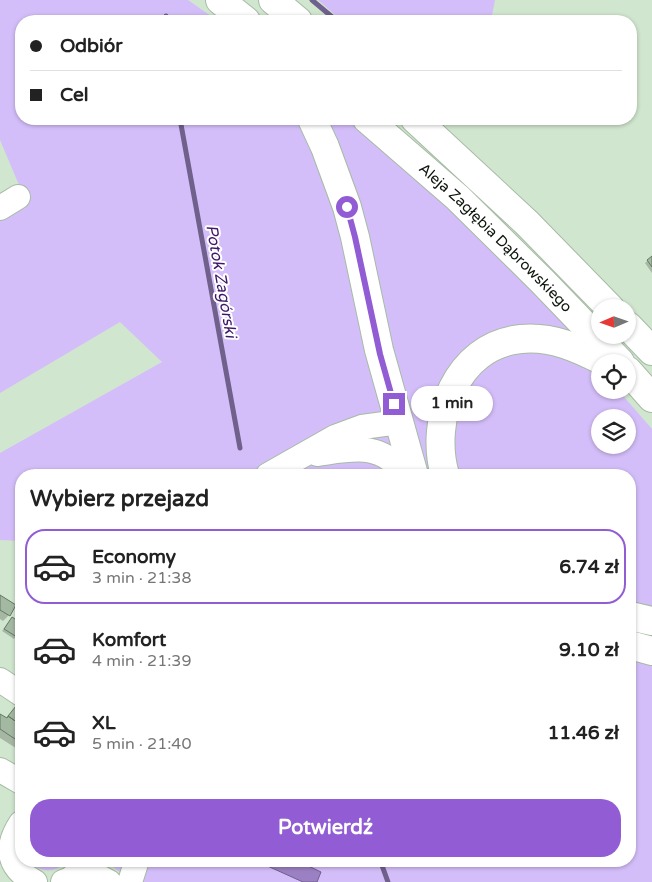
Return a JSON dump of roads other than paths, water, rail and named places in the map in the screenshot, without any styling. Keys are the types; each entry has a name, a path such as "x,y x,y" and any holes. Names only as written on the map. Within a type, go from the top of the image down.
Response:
{"main road":[{"path":"273,0 291,15"},
{"path":"315,125 347,207 380,354 412,469"},
{"name":"Aleja Zagłębia Dąbrowskiego","path":"374,125 458,198 612,354"},
{"name":"Aleja Zagłębia Dąbrowskiego","path":"421,125 527,223 601,299"},
{"path":"636,334 652,351"},
{"path":"443,467 440,434 444,409 463,372 479,355 508,341 521,339 549,340 583,350 591,354"},
{"path":"399,422 408,421 424,427 432,435 443,467"},
{"path":"636,617 652,621"},
{"path":"636,647 652,651"}],"street":[{"path":"279,469 335,436 362,428 399,422"},
{"path":"303,456 362,448 384,454 400,469"},
{"path":"0,680 15,690"},
{"path":"0,770 15,779"},
{"path":"15,833 5,847 15,864"},
{"path":"17,867 26,880"},
{"path":"130,882 135,867"},
{"path":"76,870 109,882"}],"waterway":[{"path":"312,0 330,15"},
{"name":"Potok Zagórski","path":"181,125 240,448"},
{"name":"Potok Zagórski","path":"383,867 388,882"}]}
